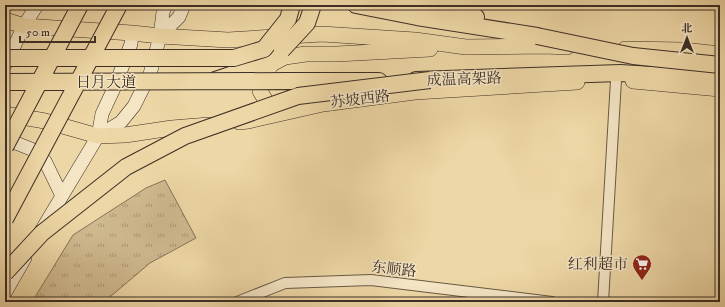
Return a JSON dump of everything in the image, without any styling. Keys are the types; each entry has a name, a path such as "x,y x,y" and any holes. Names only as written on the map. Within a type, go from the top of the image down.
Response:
{"highway":[{"path":"5,147 80,5"},
{"path":"5,58 234,58 264,49 288,19 292,5"},
{"path":"207,82 266,63 282,50 306,24 313,5"},
{"path":"356,5 417,17 537,36 633,56 720,65"},
{"path":"428,5 463,13 537,36"},
{"path":"448,5 463,13"},
{"path":"5,219 118,6"},
{"name":"成温高架路","path":"207,82 430,80 620,73 720,79"},
{"path":"5,273 42,233 126,166 185,136 298,96 430,80"},
{"name":"日月大道","path":"5,82 207,82"}],"main road":[{"path":"5,65 24,26 37,5"},
{"path":"98,136 121,122 134,106 150,74 160,36 163,12 166,5"},
{"path":"160,36 178,17 184,5"},
{"path":"5,20 24,26 228,40 322,34 415,40 466,47"},
{"path":"5,293 98,136 102,114 115,86 131,44 132,33"},
{"path":"284,112 267,103 260,91 260,81 272,64 284,57 306,54 466,47 553,46 683,50 720,54"},
{"name":"苏坡西路","path":"5,114 45,120 98,136 125,135 172,128 248,121 323,104 415,92 616,80 720,89"},
{"path":"5,140 12,141 31,149 45,161 62,196"}],"street":[{"path":"603,302 616,80"},
{"name":"东顺路","path":"236,302 285,283 371,280 552,302"}],"green space":[{"path":"165,180 196,238 150,263 104,302 32,302 73,235 146,188"}],"place":[{"name":"红利超市","path":"642,281"}]}
